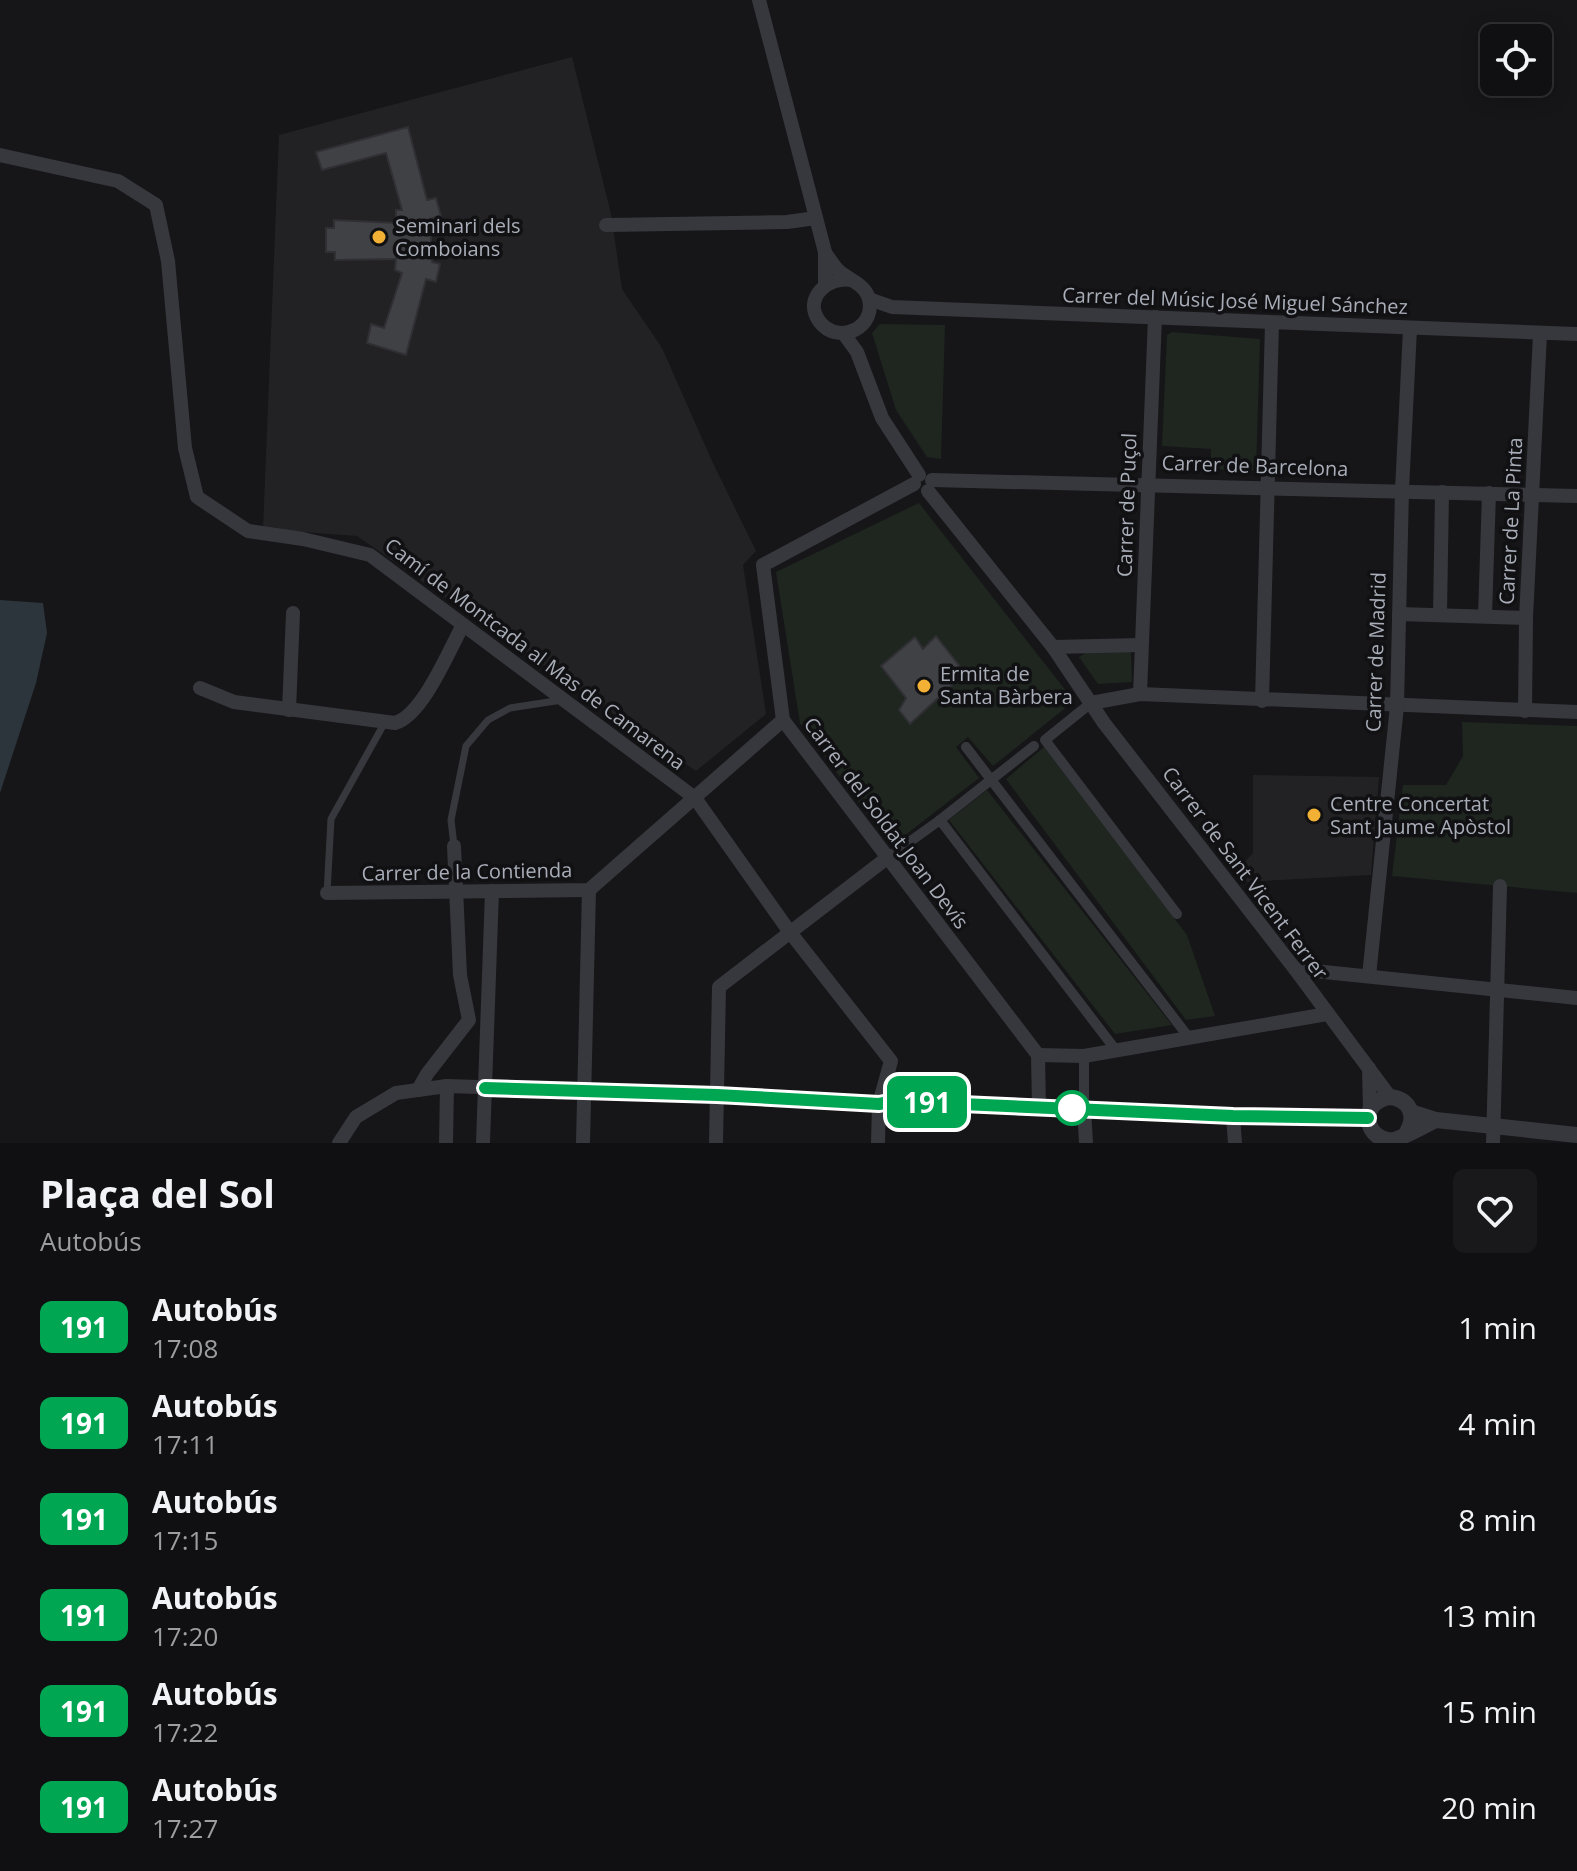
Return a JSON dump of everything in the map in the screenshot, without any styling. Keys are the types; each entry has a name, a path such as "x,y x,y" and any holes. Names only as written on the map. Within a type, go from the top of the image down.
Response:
{"street":[{"path":"759,0 825,252 825,284"},
{"name":"Camí de Montcada al Mas de Camarena","path":"0,155 118,181 156,205 168,261 185,448 197,497 248,531 303,539 370,555 695,798 789,931 891,1061 879,1104"},
{"path":"606,225 787,222 816,218"},
{"path":"825,252 838,270 865,291 869,299 857,352"},
{"path":"851,280 842,278 825,284 815,298 816,316 827,329 844,334 857,352"},
{"name":"Carrer del Músic José Miguel Sánchez","path":"869,299 892,307 1577,334"},
{"name":"Carrer del Músic José Miguel Sánchez","path":"864,322 892,307"},
{"name":"Carrer de Puçol","path":"1140,694 1155,317"},
{"path":"844,334 864,322"},
{"path":"1262,701 1272,323"},
{"name":"Carrer de Madrid","path":"1369,976 1397,706 1402,490 1410,329"},
{"name":"Carrer de La Pinta","path":"1525,711 1526,618 1540,334"},
{"name":"Carrer de Sant Vicent Ferrer","path":"857,352 882,418 923,483 1053,647 1104,723 1390,1097"},
{"name":"Carrer de Barcelona","path":"923,483 1148,483 1577,496"},
{"name":"Carrer del Soldat Joan Devís","path":"923,483 763,565 783,720 1038,1055"},
{"path":"1440,614 1442,492"},
{"path":"1485,616 1489,493"},
{"path":"289,710 293,613"},
{"path":"1399,614 1526,618"},
{"path":"200,688 234,702 385,722 405,720 424,696 463,625"},
{"path":"1053,647 1141,645"},
{"path":"1177,914 1045,740 1091,703 1140,694 1577,712"},
{"name":"Carrer de la Contienda","path":"327,893 589,890 783,720"},
{"path":"716,1143 719,987 1034,746"},
{"path":"966,747 1190,1039"},
{"path":"940,820 1115,1049"},
{"path":"418,1090 469,1020 460,975 454,846"},
{"path":"1493,1143 1500,886"},
{"path":"583,1143 589,890"},
{"path":"483,1143 492,891"},
{"path":"1295,969 1577,998"},
{"path":"1039,1107 1038,1055 1084,1056 1327,1014"},
{"path":"1084,1056 1086,1143"},
{"path":"1369,1068 1372,1130 1392,1139 1436,1120"},
{"path":"446,1143 447,1086"},
{"path":"339,1143 356,1117 396,1093 447,1086 1233,1116 1369,1114"},
{"path":"1369,1114 1378,1100 1390,1097 1403,1101 1411,1112 1411,1126 1392,1139"},
{"path":"878,1143 879,1104"},
{"path":"1411,1112 1436,1120 1577,1135"},
{"path":"1233,1116 1235,1143"}],"lane":[{"path":"454,846 451,820 466,746 488,720 510,708 564,700"},
{"path":"327,893 331,819 385,722"}],"shaded area":[{"path":"572,57 611,214 622,289 662,348 756,551 743,565 766,714 696,771 357,536 263,529 279,135"},
{"path":"880,324 945,325 941,459 927,457 896,410 872,333"},
{"path":"1172,332 1260,339 1256,471 1211,469 1211,449 1162,446 1167,335"},
{"path":"919,503 1074,701 993,766 968,737 956,747 979,778 891,846 800,723 776,572"},
{"path":"0,600 43,603 47,633 36,683 0,793"},
{"path":"1131,650 1132,682 1098,684 1079,657 1089,651"},
{"path":"1462,722 1577,726 1577,893 1392,876 1403,785 1446,785 1463,756"},
{"path":"1044,747 1187,935 1215,1016 1186,1020 1006,779"},
{"name":"Centre Concertat Sant Jaume Apòstol","path":"1253,775 1379,777 1371,875 1243,882 1235,872 1253,853"},
{"path":"987,790 1172,1025 1115,1034 949,820"}],"building":[{"name":"Seminari dels Comboians","path":"408,127 427,200 436,198 441,216 430,219 432,262 440,264 436,282 426,279 406,355 367,343 371,324 384,328 402,273 395,270 396,259 335,260 335,252 326,252 326,228 334,228 334,220 396,223 396,210 402,210 386,153 322,170 316,152"},
{"name":"Ermita de Santa Bàrbera","path":"936,636 965,673 910,724 899,710 906,698 881,666 915,637 923,649"}],"bus line":[{"name":"191","path":"485,1088 717,1095 879,1104 894,1101 1233,1116 1368,1118"}],"place":[{"name":"Seminari dels Comboians","path":"379,237"},
{"name":"Ermita de Santa Bàrbera","path":"924,686"},
{"name":"Centre Concertat Sant Jaume Apòstol","path":"1314,815"}]}
